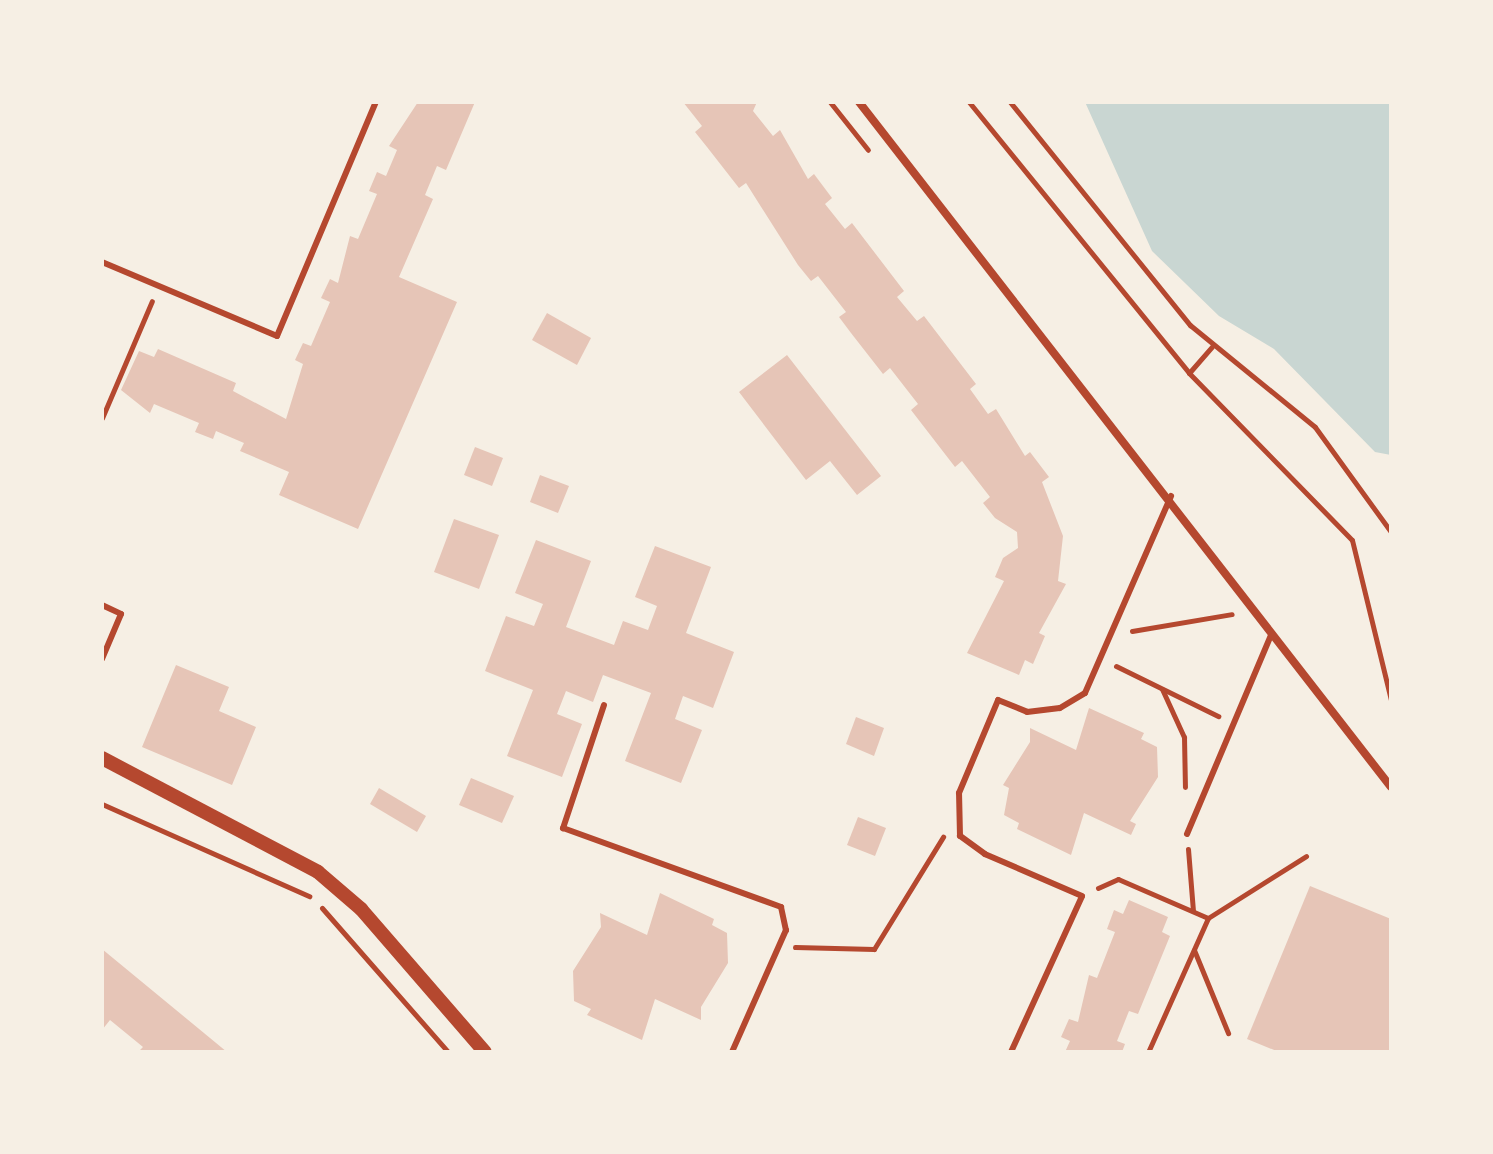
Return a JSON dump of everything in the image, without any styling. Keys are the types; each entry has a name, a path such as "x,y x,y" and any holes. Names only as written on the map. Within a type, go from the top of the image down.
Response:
{"street":[{"path":"859,102 1171,496 1253,610 1391,787"},
{"path":"102,758 318,872 361,909 485,1052"}],"lane":[{"path":"102,262 277,336 376,102"},
{"path":"1011,1052 1082,896 985,854 960,836 954,819 998,700 1027,712 1060,708 1085,693 1171,496"},
{"path":"102,605 121,614 102,659"},
{"path":"1187,834 1272,633"},
{"path":"604,705 563,828 781,907 786,930 732,1052"}],"path":[{"path":"969,102 1189,373 1352,540 1391,700"},
{"path":"1010,102 1080,198 1212,347 1315,427 1391,532"},
{"path":"102,418 158,286"},
{"path":"1189,373 1212,347"},
{"path":"1111,635 1253,610"},
{"path":"1100,659 1234,724"},
{"path":"102,804 314,899 448,1052"},
{"path":"778,947 874,949 954,819"},
{"path":"1148,1052 1208,918 1306,856"},
{"path":"1082,896 1118,879 1208,918"},
{"path":"1194,950 1228,1033"}],"shaded area":[{"path":"1085,102 1391,102 1391,455 1375,452 1274,349 1219,316 1152,251"}],"building":[{"path":"418,102 475,102 446,170 437,166 425,195 433,199 399,277 457,302 358,529 279,495 289,472 240,451 244,443 216,431 213,439 195,432 199,423 154,404 150,413 121,390 139,351 154,357 158,349 236,383 233,391 286,419 303,364 295,360 303,343 311,346 330,302 321,298 330,279 338,283 350,236 358,239 377,194 369,191 377,172 386,176 397,150 389,146"},
{"path":"683,102 757,102 753,111 773,136 780,130 808,179 814,174 832,198 825,204 845,229 852,223 904,291 897,297 917,321 924,316 976,384 970,389 988,414 996,409 1025,456 1030,452 1049,477 1042,482 1063,536 1058,581 1066,584 1039,633 1045,636 1033,664 1025,660 1019,675 967,653 1004,581 995,577 1003,558 1018,548 1017,532 995,518 983,503 990,497 962,461 955,467 911,410 918,404 890,368 883,374 839,317 846,312 818,276 811,281 798,265 746,183 739,188 695,132 702,126"},
{"path":"547,313 591,338 577,365 532,340"},
{"path":"787,355 881,476 857,495 830,461 806,480 739,392"},
{"path":"475,447 503,458 492,486 464,475"},
{"path":"540,475 569,486 558,513 530,502"},
{"path":"454,519 499,535 479,589 434,572"},
{"path":"536,540 591,561 566,627 614,645 623,621 648,630 657,606 635,597 655,546 711,567 686,633 734,652 713,708 683,696 675,719 702,730 681,783 625,761 651,693 603,675 593,702 566,691 557,714 582,724 562,777 507,756 533,690 485,671 506,616 534,626 543,604 515,593"},
{"path":"176,665 229,687 219,711 256,727 232,785 142,747"},
{"path":"1089,708 1144,733 1141,739 1157,747 1158,777 1130,821 1136,824 1131,835 1084,813 1071,855 1017,829 1019,823 1004,815 1009,788 1003,785 1030,742 1030,728 1076,750"},
{"path":"856,717 884,728 874,756 846,744"},
{"path":"471,778 514,796 502,823 459,805"},
{"path":"379,788 426,816 417,832 370,804"},
{"path":"858,817 886,828 875,856 847,845"},
{"path":"1310,886 1391,919 1391,1052 1279,1052 1247,1039"},
{"path":"660,893 714,919 712,925 727,933 728,963 701,1007 701,1020 655,999 642,1040 587,1015 591,1009 574,1001 573,971 601,927 600,913 647,935"},
{"path":"1129,900 1168,917 1162,932 1170,936 1138,1014 1129,1011 1117,1041 1125,1044 1122,1052 1065,1052 1070,1041 1061,1037 1069,1019 1078,1022 1089,975 1097,978 1115,932 1107,929 1114,910 1123,914"},
{"path":"102,949 227,1052 138,1052 143,1047 110,1020 102,1030"}]}
